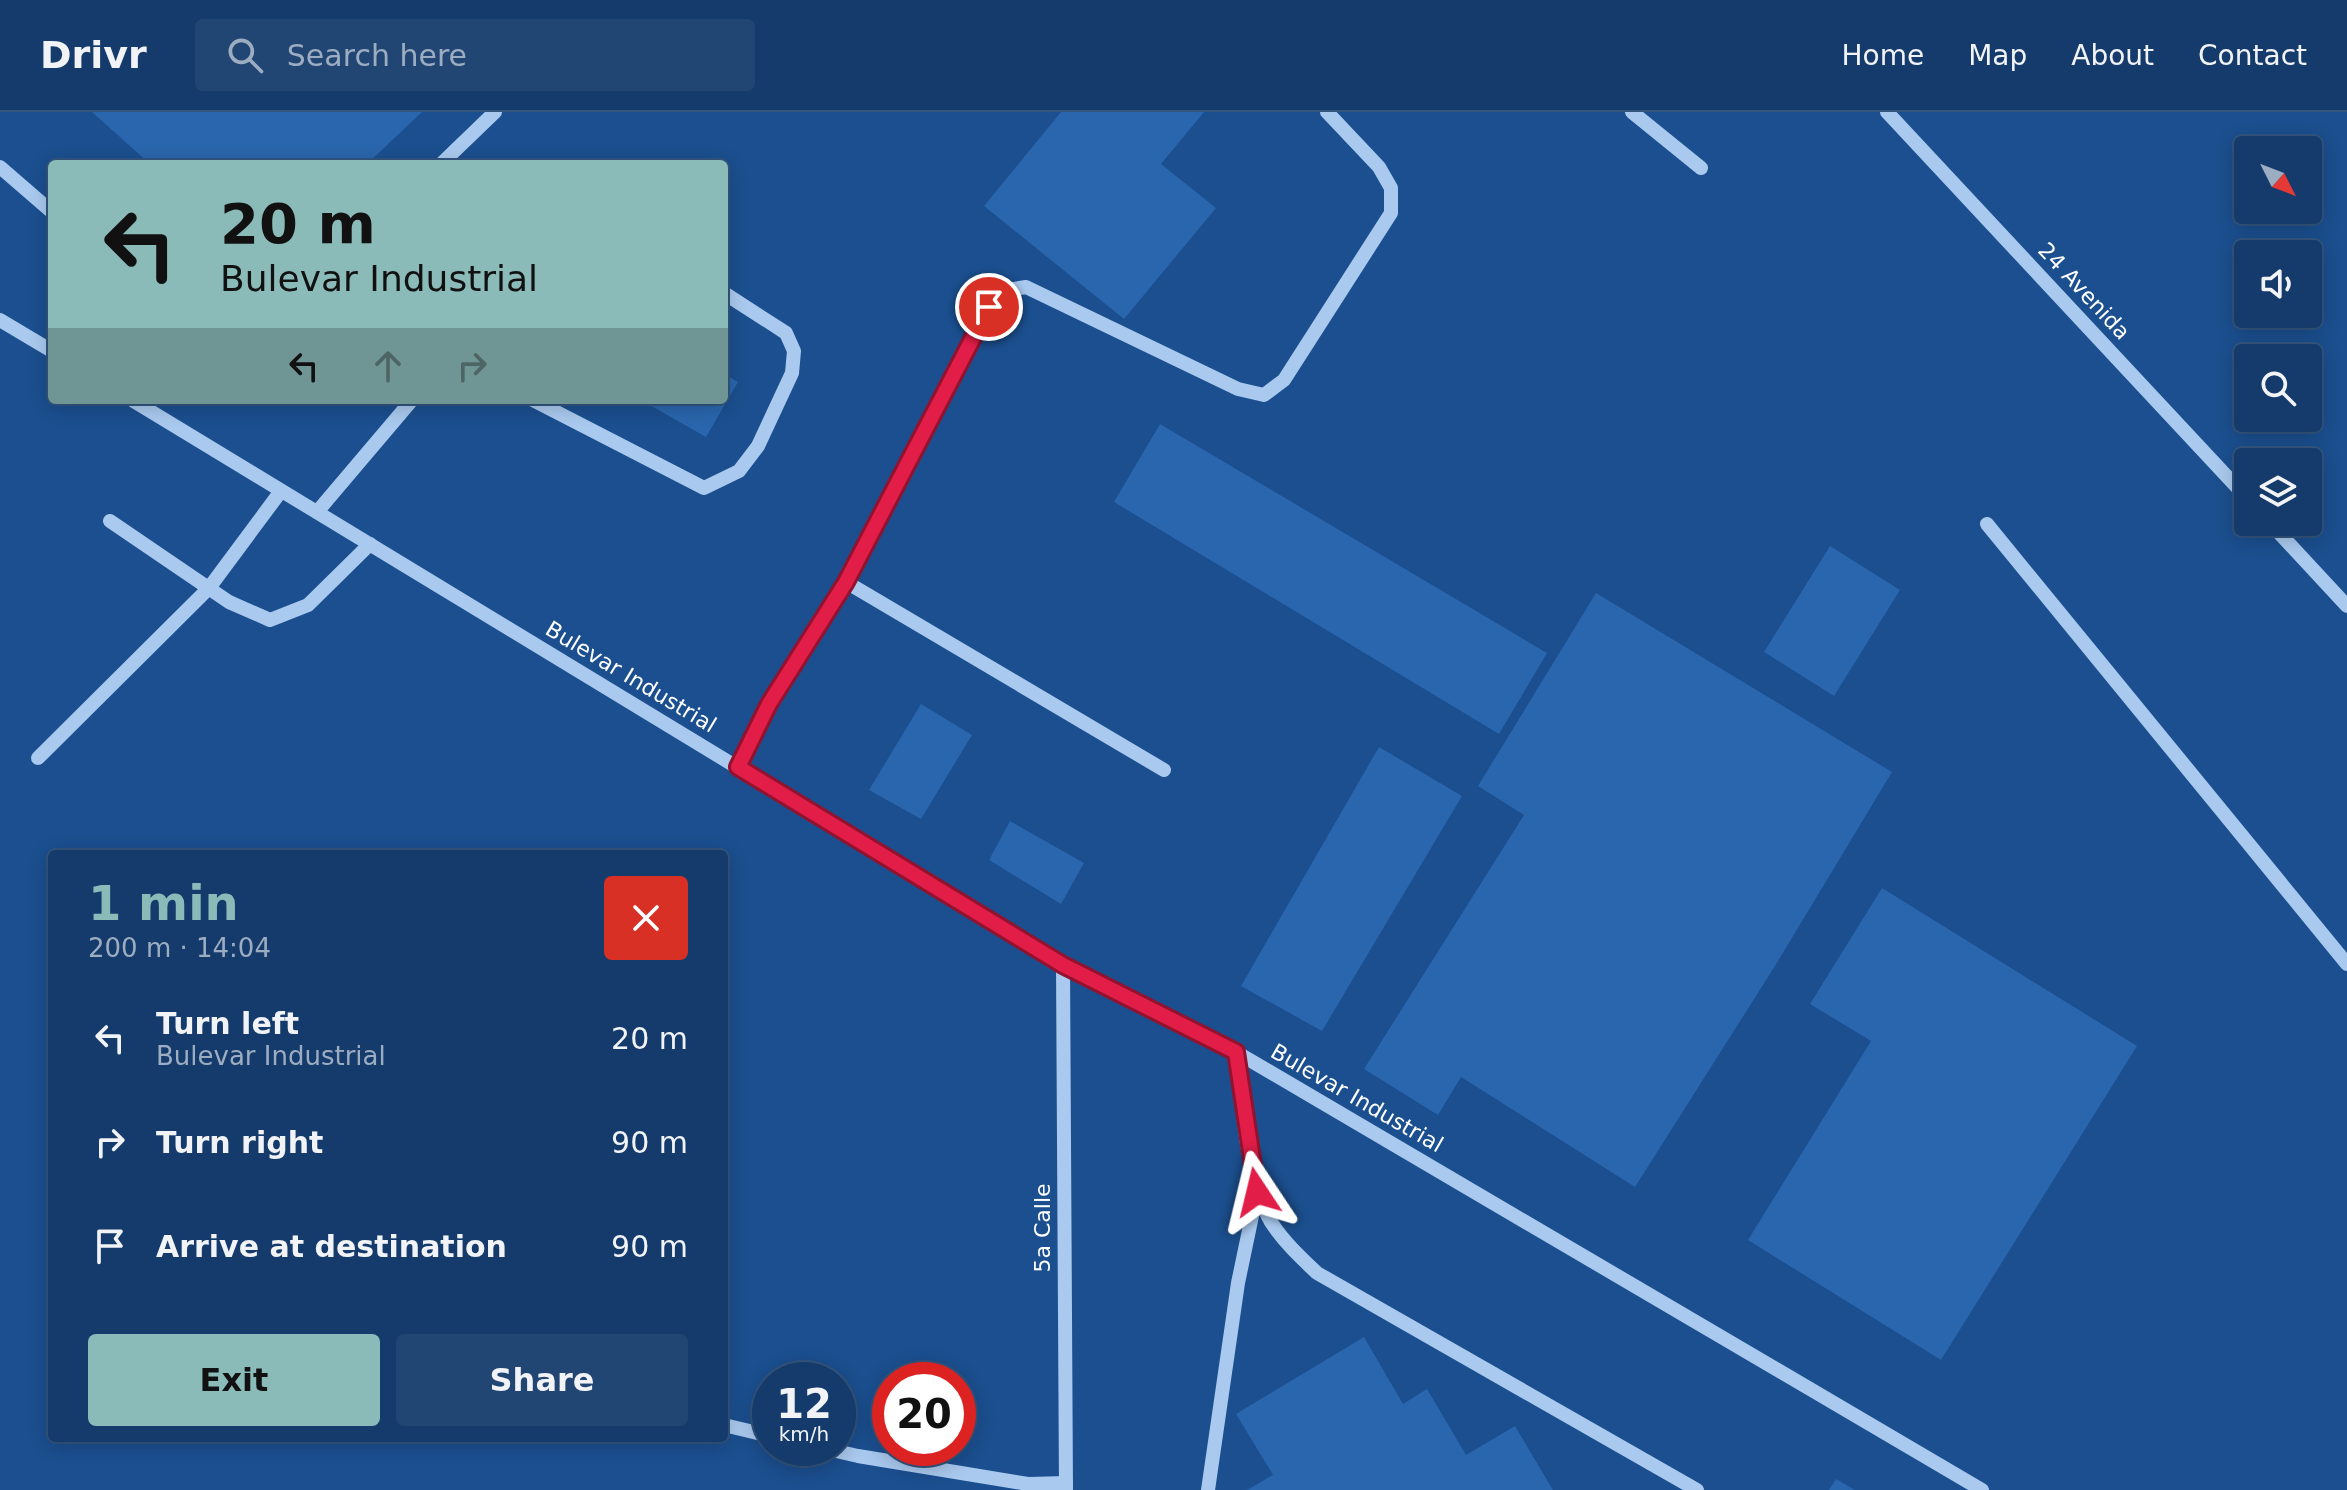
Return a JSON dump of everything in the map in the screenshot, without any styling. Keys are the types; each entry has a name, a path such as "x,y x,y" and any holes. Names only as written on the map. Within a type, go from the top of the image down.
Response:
{"street":[{"path":"445,160 495,112"},
{"path":"738,767 769,704 846,582 989,307 1008,290 1026,287 1238,389 1264,395 1284,380 1391,213 1391,188 1379,167 1327,112"},
{"path":"1632,112 1701,168"},
{"name":"24 Avenida","path":"1887,112 2234,484"},
{"path":"0,167 48,209"},
{"path":"541,404 704,488 727,478 739,471 758,446 792,373 794,351 786,333 728,296"},
{"path":"0,320 48,349"},
{"name":"Bulevar Industrial","path":"139,404 1063,965 1236,1052 1982,1490"},
{"path":"317,512 409,404"},
{"path":"38,758 209,588 281,491"},
{"path":"110,521 229,602 270,620 308,605 370,544"},
{"path":"1987,524 2347,964"},
{"path":"2282,536 2347,606"},
{"path":"846,582 1164,770"},
{"name":"5a Calle","path":"1063,965 1066,1487"},
{"path":"1236,1052 1257,1192 1269,1220 1286,1243 1317,1273 1697,1490"},
{"path":"1208,1490 1238,1283 1257,1192"},
{"path":"728,1426 752,1432"},
{"path":"856,1456 1028,1484 1066,1487"}],"building":[{"path":"92,112 422,112 371,160 146,160"},
{"path":"1061,112 1204,112 1161,164 1216,208 1124,319 984,206"},
{"path":"728,376 738,382 728,399"},
{"path":"648,404 725,404 706,437"},
{"path":"1160,424 1547,653 1499,734 1114,502"},
{"path":"1830,546 1900,590 1834,696 1764,652"},
{"path":"1596,593 1892,772 1775,966 1635,1187 1461,1077 1438,1115 1364,1069 1524,815 1478,786"},
{"path":"921,704 972,735 921,819 869,790"},
{"path":"1379,747 1462,796 1322,1031 1241,986"},
{"path":"1010,821 1084,863 1061,904 989,860"},
{"path":"1882,888 2137,1046 1941,1360 1748,1240 1871,1041 1810,1004"},
{"path":"1364,1337 1403,1404 1427,1389 1466,1455 1515,1426 1553,1490 1247,1490 1273,1475 1236,1414"},
{"path":"1836,1479 1855,1490 1829,1490"}],"route":[{"path":"989,307 846,582 769,704 738,767 1063,965 1236,1052 1257,1192"}]}
